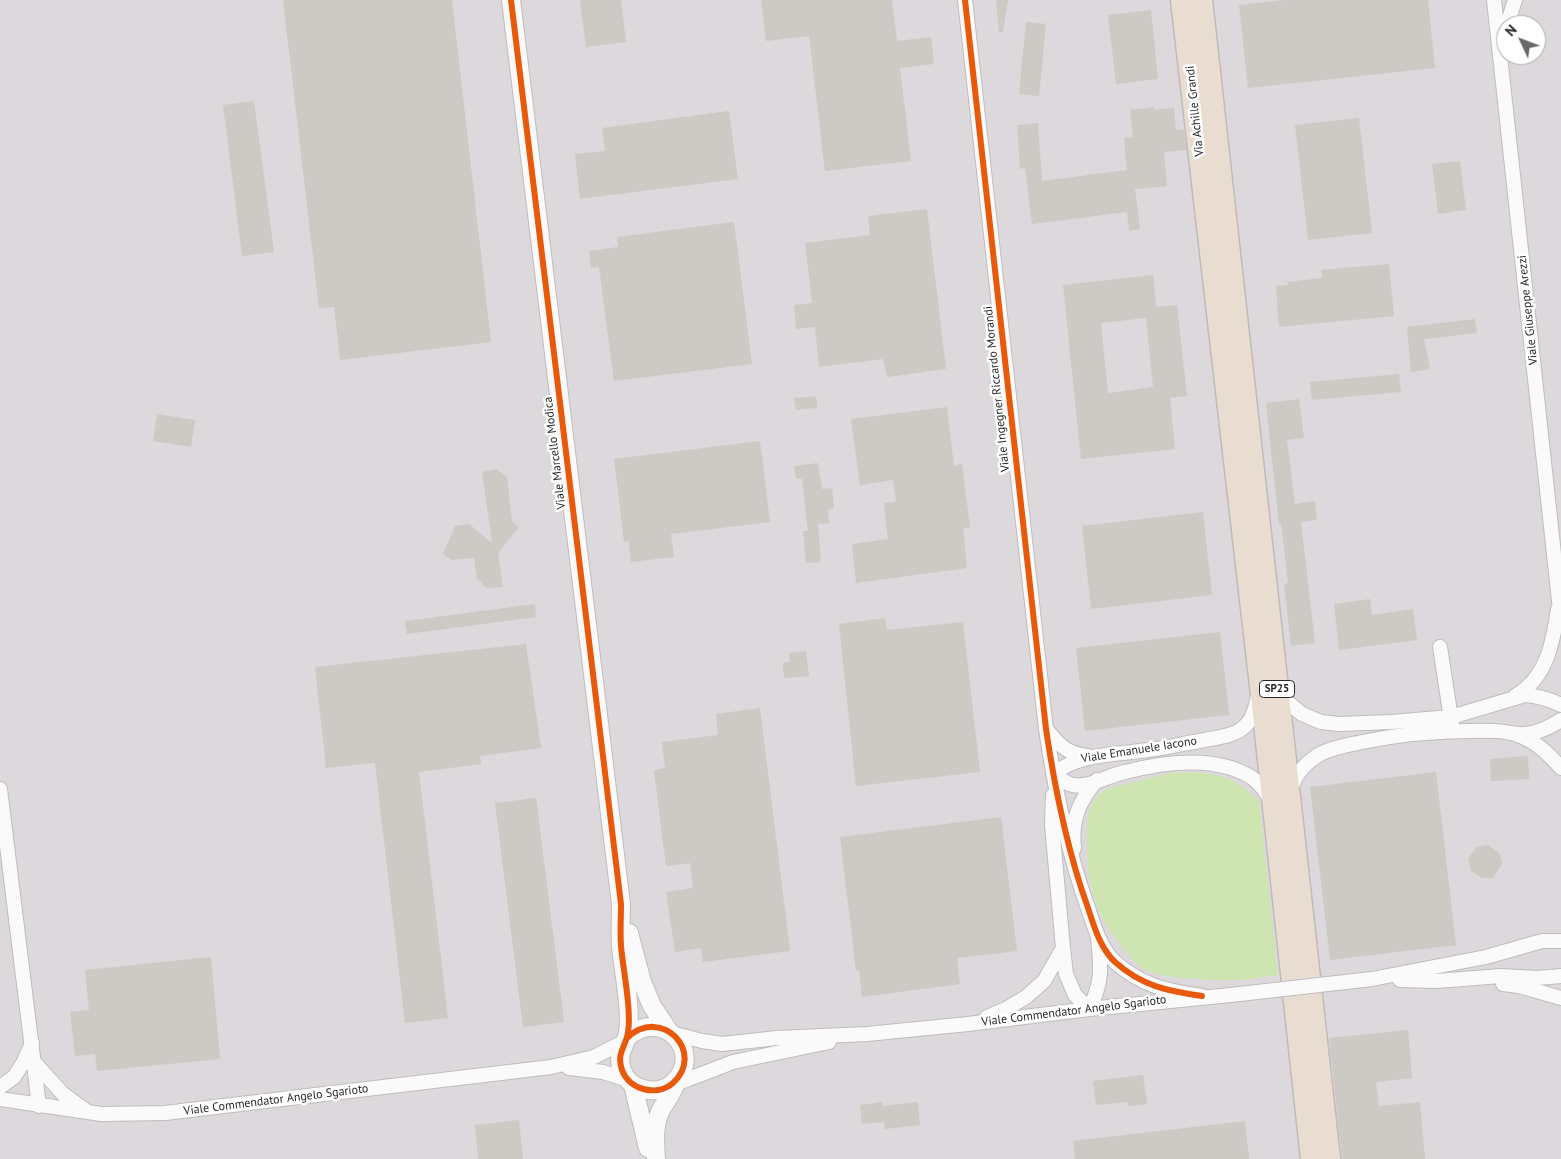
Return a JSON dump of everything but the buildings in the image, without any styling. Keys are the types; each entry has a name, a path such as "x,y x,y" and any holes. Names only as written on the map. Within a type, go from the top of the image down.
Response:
{"main road":[{"name":"Via Achille Grandi","path":"1182,0 1216,220"},
{"name":"Via Achille Grandi","path":"1201,0 1216,220"},
{"name":"SP25","path":"1216,220 1281,802 1312,1159"},
{"name":"SP25","path":"1281,802 1329,1159"}],"street":[{"name":"Viale Marcello Modica","path":"511,0 621,904"},
{"name":"Viale Ingegner Riccardo Morandi","path":"965,0 1046,729 1053,774"},
{"name":"Viale Giuseppe Arezzi","path":"1494,0 1496,16"},
{"path":"1510,15 1515,0"},
{"name":"Viale Giuseppe Arezzi","path":"1502,65 1561,619"},
{"path":"1508,700 1524,691 1544,663 1553,642 1559,603"},
{"path":"1440,647 1452,731"},
{"path":"1269,688 1294,709 1311,719 1321,722 1359,724 1451,717 1525,695 1549,699 1561,705"},
{"name":"Viale Emanuele Iacono","path":"1053,774 1073,762 1091,756 1150,750 1235,733 1247,724 1269,688"},
{"path":"1281,802 1302,768 1330,749 1394,736 1452,731 1497,731 1524,734 1536,732 1561,720"},
{"path":"1046,729 1057,743 1066,750 1075,755 1091,756"},
{"path":"1512,733 1527,738 1561,768"},
{"name":"Viale Emanuele Iacono","path":"1053,774 1073,785 1084,784 1160,764 1206,763 1234,769 1252,778 1264,790 1281,802"},
{"path":"1053,774 1065,836 1076,876 1098,938 1101,972 1098,993 1089,1009 1075,995 1066,974 1062,948 1052,825 1053,774"},
{"path":"1076,876 1073,837 1076,818 1082,801 1097,780"},
{"path":"0,789 39,1106"},
{"path":"621,904 642,982 652,1006 682,1046 684,1054 682,1070 671,1088 656,1123 654,1133 656,1159"},
{"path":"621,904 621,946 628,1008 626,1040 620,1051 620,1061 622,1072 630,1083 651,1159"},
{"path":"1372,979 1486,957 1542,941 1561,932"},
{"path":"1098,938 1114,961 1141,981 1168,991 1202,996"},
{"path":"1542,941 1561,941"},
{"path":"968,1024 1006,1009 1026,997 1044,981 1062,948"},
{"path":"1437,980 1501,976 1537,978 1561,976"},
{"path":"1372,979 1491,983 1519,986 1561,998"},
{"name":"Viale Commendator Angelo Sgarioto","path":"867,1034 1202,996 1231,995 1372,979"},
{"path":"551,1067 594,1058 626,1040 642,1028 650,1026 660,1027 702,1041 722,1044 777,1038 867,1034"},
{"path":"551,1067 596,1071 652,1091 671,1088 732,1062 867,1034"},
{"path":"0,1087 14,1077 32,1043"},
{"path":"34,1062 63,1094 90,1113"},
{"name":"Viale Commendator Angelo Sgarioto","path":"0,1100 101,1114 165,1113 551,1067"}],"shaded area":[{"path":"0,0 1561,0 1561,1159 0,1159"}],"green space":[{"path":"1183,772 1217,775 1233,780 1259,801 1278,975 1244,980 1220,980 1155,974 1142,968 1131,958 1110,931 1097,907 1090,882 1087,855 1089,811 1095,799 1106,789 1170,773"}],"cycle path":[{"path":"511,0 621,904 621,946 629,1017 627,1037 620,1056 621,1065 626,1077 637,1087 659,1090 673,1083 682,1071 685,1059 682,1047 676,1037 666,1030 654,1027 640,1029 627,1038"},
{"path":"965,0 1046,729 1062,820 1081,886 1098,936 1105,950 1115,962 1145,982 1177,992 1202,996"}]}
